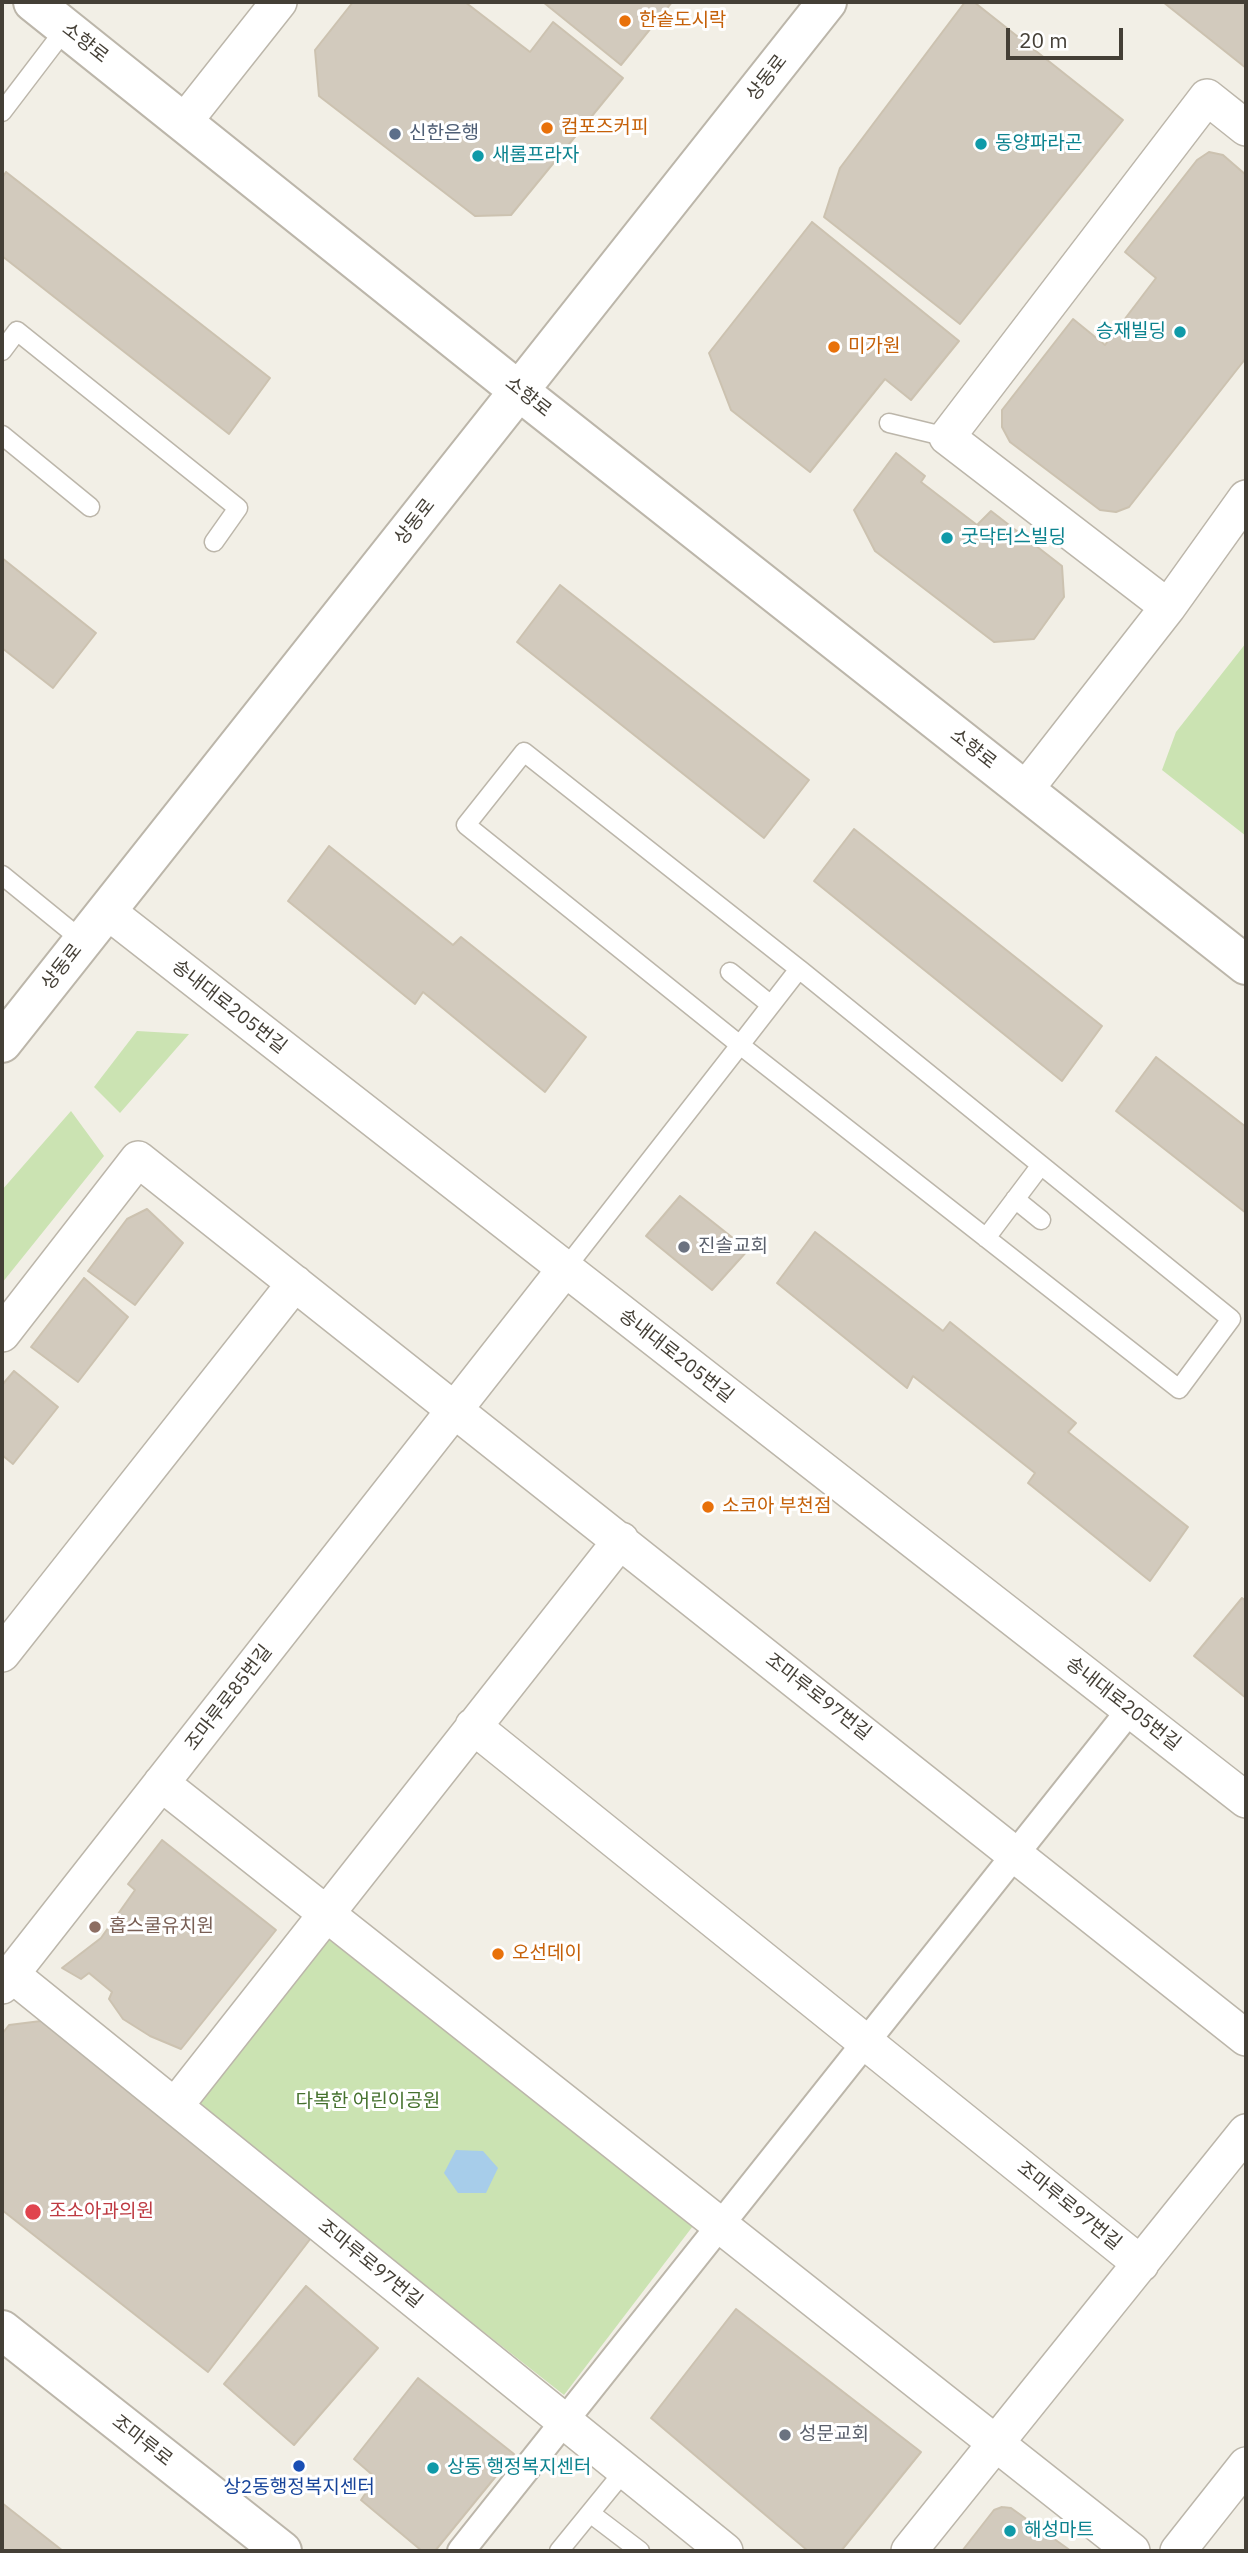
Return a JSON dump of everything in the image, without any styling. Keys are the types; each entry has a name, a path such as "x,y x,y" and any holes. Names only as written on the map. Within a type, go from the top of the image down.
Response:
{"street":[{"name":"소향로","path":"33,2 519,391 1246,965"},
{"path":"184,122 279,2"},
{"name":"상동로","path":"2,1043 827,2"},
{"path":"1168,607 947,436 1207,97 1246,128"},
{"path":"1026,790 1168,607 1246,498"},
{"name":"송내대로205번길","path":"107,911 1246,1800"},
{"path":"2,1334 138,1159 456,1409"},
{"name":"조마루로85번길","path":"6,1980 565,1269"},
{"path":"2,1654 295,1283"},
{"name":"조마루로97번길","path":"456,1409 1246,2038"},
{"path":"175,2106 621,1540"},
{"path":"461,2551 1130,1710"},
{"name":"조마루로97번길","path":"473,1727 1141,2264"},
{"path":"161,1783 1132,2551"},
{"name":"조마루로97번길","path":"6,1980 175,2106 725,2551"},
{"name":"조마루로97번길","path":"909,2551 1246,2132"},
{"name":"조마루로","path":"2,2330 282,2551"},
{"path":"1178,2551 1246,2465"}],"lane":[{"path":"2,112 66,28"},
{"path":"2,351 17,331 238,508 214,542"},
{"path":"889,423 947,436"},
{"path":"2,435 90,507"},
{"path":"524,752 799,969 1231,1319 1179,1389 740,1045 466,825 524,752"},
{"path":"2,875 83,941"},
{"path":"565,1269 799,969"},
{"path":"730,972 771,1005"},
{"path":"986,1238 1041,1165"},
{"path":"1015,1199 1041,1220"},
{"path":"559,2551 625,2470"},
{"path":"590,2513 640,2551"}],"green space":[{"path":"1246,643 1246,836 1162,770 1176,732"},
{"path":"137,1031 189,1034 120,1113 94,1087"},
{"path":"71,1111 104,1156 2,1283 2,1190"},
{"name":"다복한 어린이공원","path":"325,1930 696,2222 564,2395 191,2102"}],"water":[{"path":"456,2150 483,2151 498,2168 486,2193 458,2193 444,2173"}],"building":[{"name":"새롬프라자","path":"353,2 465,2 530,52 553,22 623,78 511,215 475,216 319,96 315,50"},
{"path":"543,2 672,2 621,65"},
{"name":"동양파라곤","path":"965,2 974,2 1123,120 960,324 824,217 840,168"},
{"path":"1163,2 1246,2 1246,68"},
{"name":"승재빌딩","path":"1209,152 1223,155 1246,175 1246,358 1129,507 1116,512 1100,510 1010,442 1002,427 1002,410 1073,319 1105,345 1156,278 1125,252 1197,160"},
{"path":"6,172 270,378 229,434 2,256 2,178"},
{"name":"미가원","path":"812,222 959,341 911,400 885,379 810,472 731,410 709,353"},
{"name":"굿닥터스빌딩","path":"896,453 925,476 921,482 977,525 991,511 1062,566 1064,597 1034,639 994,642 875,551 854,510"},
{"path":"2,558 96,633 53,688 2,648"},
{"path":"560,585 809,780 764,838 517,642"},
{"path":"854,829 1102,1026 1062,1081 814,881"},
{"path":"329,846 453,945 461,937 586,1037 545,1092 423,992 415,1004 288,901"},
{"path":"1156,1057 1246,1127 1246,1213 1116,1111"},
{"path":"680,1196 748,1250 712,1290 646,1236"},
{"path":"147,1209 183,1243 135,1305 88,1271 127,1219"},
{"path":"815,1232 943,1331 950,1322 1076,1423 1068,1432 1188,1527 1150,1581 1028,1483 1035,1473 913,1376 907,1388 777,1283"},
{"path":"84,1278 128,1317 78,1382 31,1347"},
{"path":"14,1371 58,1407 13,1464 2,1455 2,1385"},
{"path":"1242,1598 1246,1601 1246,1698 1194,1656"},
{"path":"162,1840 276,1930 181,2049 150,2036 123,2019 109,1999 112,1992 89,1973 81,1979 62,1968 101,1938 135,1890 128,1884"},
{"path":"41,2021 311,2238 208,2372 2,2210 2,2034 9,2025"},
{"path":"306,2286 378,2348 294,2445 224,2384"},
{"name":"성문교회","path":"736,2309 921,2452 841,2551 808,2551 651,2418"},
{"name":"상동 행정복지센터","path":"418,2378 514,2454 435,2551 422,2551 361,2500 376,2478 354,2459"},
{"path":"2,2503 63,2551 2,2551"},
{"name":"해성마트","path":"1011,2508 1071,2551 962,2551 994,2510"}],"place":[{"name":"한솥도시락","path":"625,21"},
{"name":"컴포즈커피","path":"547,128"},
{"name":"신한은행","path":"395,134"},
{"name":"동양파라곤","path":"981,144"},
{"name":"새롬프라자","path":"478,156"},
{"name":"승재빌딩","path":"1180,332"},
{"name":"미가원","path":"834,347"},
{"name":"굿닥터스빌딩","path":"947,538"},
{"name":"진솔교회","path":"684,1247"},
{"name":"소코아 부천점","path":"708,1507"},
{"name":"홉스쿨유치원","path":"95,1927"},
{"name":"오선데이","path":"498,1954"},
{"name":"조소아과의원","path":"33,2212"},
{"name":"성문교회","path":"785,2435"},
{"name":"상2동행정복지센터","path":"299,2466"},
{"name":"상동 행정복지센터","path":"433,2468"},
{"name":"해성마트","path":"1010,2531"}]}
